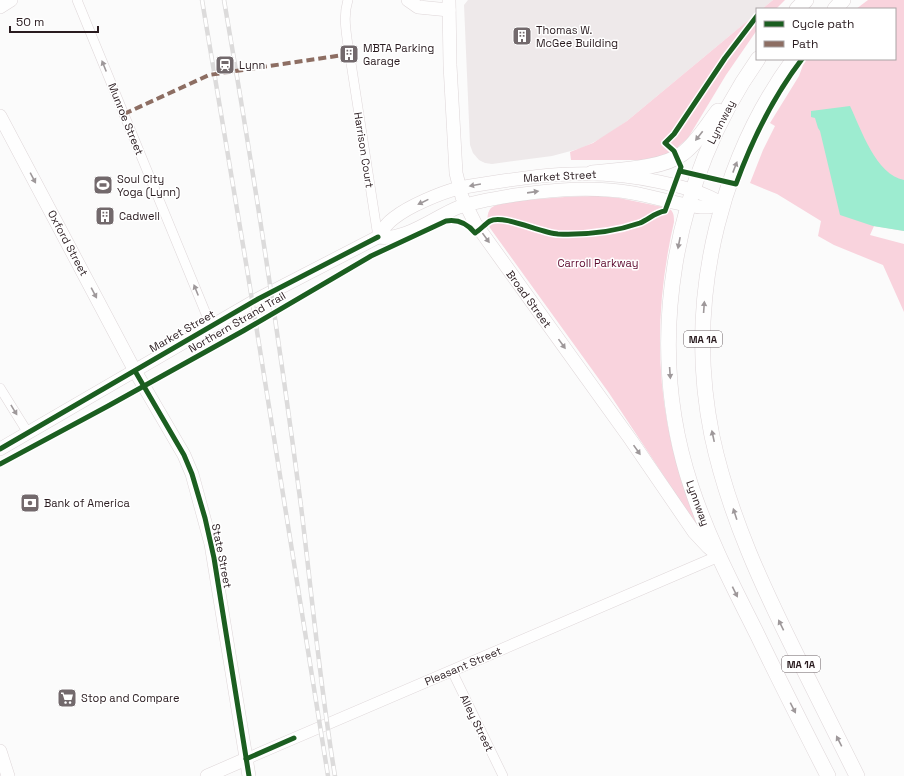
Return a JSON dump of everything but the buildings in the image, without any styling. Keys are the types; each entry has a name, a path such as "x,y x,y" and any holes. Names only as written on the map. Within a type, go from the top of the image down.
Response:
{"highway":[{"path":"798,8 806,0"},
{"path":"836,8 843,0"},
{"path":"592,173 656,165 667,162 681,155 692,144 757,60"},
{"name":"Lynnway","path":"757,60 732,100 718,127 692,189 677,249 671,293 669,336 670,380 676,422 685,465 698,506 735,592 828,776"},
{"path":"723,204 736,166 754,124 775,86 793,60"},
{"name":"MA 1A","path":"723,204 714,237 707,275 702,332 704,381 714,444 736,517 757,573 786,635 857,776"}],"main road":[{"path":"0,7 11,0"},
{"path":"408,0 418,7 449,5"},
{"name":"Broad Street","path":"449,5 450,65 455,162 459,188 465,205 475,223 631,440 694,532 719,556"},
{"name":"Oxford Street","path":"0,116 135,371"},
{"name":"Market Street","path":"0,449 268,293 378,237 389,222 398,215 430,198 459,188 549,174 592,173 626,176 692,189"},
{"path":"692,189 723,204"},
{"name":"Market Street","path":"378,237 386,238 403,235 443,214 465,205 495,198 552,190 614,190 688,205"},
{"path":"688,205 709,207 723,204"},
{"name":"State Street","path":"135,371 184,456 192,474 203,512 214,558 249,776"},
{"path":"0,751 8,776"},
{"name":"Pleasant Street","path":"207,776 246,759"}],"street":[{"name":"Munroe Street","path":"77,0 211,326"},
{"path":"348,0 345,19 348,46"},
{"name":"Harrison Court","path":"351,63 378,237"},
{"path":"0,388 28,433"},
{"name":"Pleasant Street","path":"246,759 719,556"},
{"name":"Alley Street","path":"452,671 503,776"}],"shaded area":[{"path":"468,0 773,0 763,8 756,8 756,14 627,121 604,137 582,148 552,156 492,164 479,160 473,153 470,145 464,5"},
{"path":"850,106 871,150 885,170 904,180 904,231 873,226 840,215 820,131 815,118 811,117 811,111"}],"green space":[{"path":"773,0 785,0 777,8 763,8"},
{"path":"868,0 904,0 904,231 874,226 870,235 904,244 904,312 883,265 834,245 818,236 821,221 777,194 750,183 763,150 775,126 770,123 799,76 806,60 896,60 896,8 857,8"},
{"path":"756,14 756,31 726,75 688,138 671,153 650,160 571,160 570,152 593,143 627,121"},
{"name":"Carroll Parkway","path":"598,196 619,198 668,208 673,214 674,222 666,261 662,300 660,338 661,376 673,451 684,488 698,525 697,526 609,393 490,228 488,223 489,210 491,208 510,202"}],"tunnel":[{"path":"348,46 351,63"}],"railway":[{"path":"202,0 248,275 328,776"},
{"path":"224,0 275,316 301,506 316,641 335,776"}],"marked path":[{"path":"124,114 209,75 350,54"}],"cycle path":[{"name":"Northern Strand Trail","path":"0,464 243,331 371,256 446,221 462,222 475,233 490,221 504,220 551,233 579,234 610,231 630,226 665,211 681,167 674,151 665,143 674,134 725,58 756,17"},
{"path":"680,171 736,184 764,119 791,73 801,60"},
{"name":"Northern Strand Trail","path":"0,449 258,299 378,237"},
{"path":"135,371 184,455 192,474 205,518 214,558 249,776"},
{"path":"246,759 294,738"}],"place":[{"name":"Thomas W. McGee Building","path":"522,36"},
{"name":"MBTA Parking Garage","path":"349,54"},
{"name":"Lynn","path":"225,65"},
{"name":"Soul City Yoga (Lynn)","path":"103,185"},
{"name":"Cadwell","path":"105,216"},
{"name":"Bank of America","path":"30,503"},
{"name":"Stop and Compare","path":"67,698"}]}
